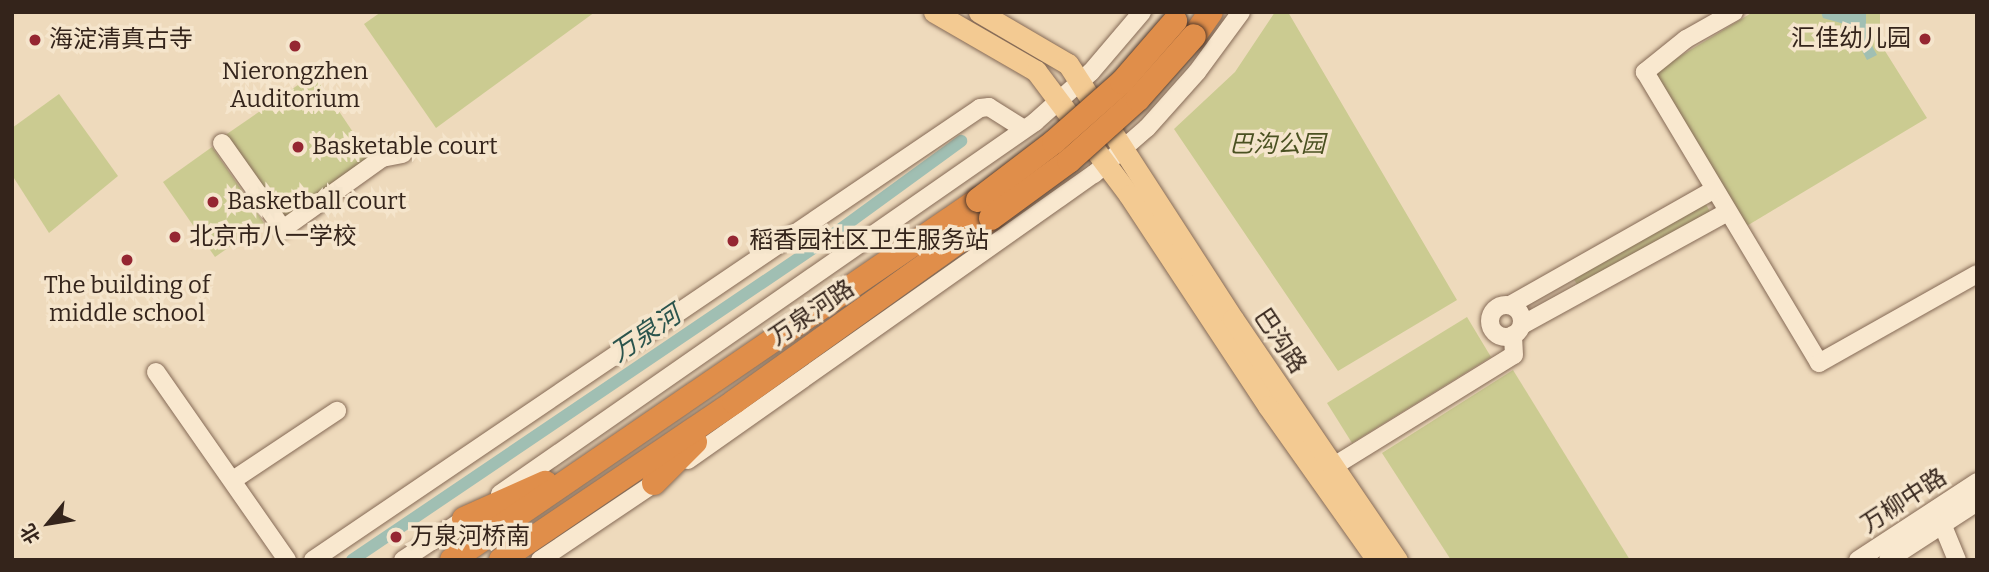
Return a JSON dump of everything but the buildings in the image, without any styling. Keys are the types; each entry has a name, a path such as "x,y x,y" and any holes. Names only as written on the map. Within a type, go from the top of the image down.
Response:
{"highway":[{"name":"万泉河路","path":"452,560 603,456 985,209 1069,161 1138,99 1194,36 1211,12"},
{"name":"万泉河路","path":"501,560 734,402 985,209 1122,82 1177,16"},
{"path":"654,483 734,402"},
{"path":"464,519 603,456"}],"main road":[{"name":"巴沟路","path":"934,12 1036,71 1106,164 1377,560"},
{"name":"巴沟路","path":"979,12 1068,64 1397,560"}],"street":[{"path":"1124,148 1197,72 1241,12"},
{"path":"1734,12 1686,39 1645,72 1726,213 1819,363 1977,274"},
{"path":"1080,83 1136,20"},
{"path":"1136,20 1197,72"},
{"path":"1052,205 1045,166 1084,135 1152,65 1136,20"},
{"name":"万泉河路","path":"403,560 978,163 1024,130 1080,83"},
{"path":"313,560 980,108 989,107 1024,130"},
{"path":"222,144 283,229 382,158 404,154"},
{"name":"万泉河路","path":"540,560 1052,205 1124,148"},
{"path":"978,163 1020,227"},
{"path":"1496,304 1562,275 1713,190"},
{"path":"1496,304 1491,326 1499,335 1517,330 1726,213"},
{"path":"1562,275 1572,297"},
{"path":"1334,466 1514,355 1520,312 1496,304"},
{"path":"156,372 287,560"},
{"path":"233,480 337,411"},
{"name":"万柳中路","path":"1888,560 1977,482"},
{"name":"万柳中路","path":"1858,560 1939,515 1977,502"},
{"path":"1939,515 1957,560"}],"green space":[{"path":"381,12 595,12 436,128 364,24"},
{"name":"巴沟公园","path":"1275,12 1288,12 1457,300 1338,371 1174,129 1235,72"},
{"path":"1753,12 1880,12 1880,43 1927,118 1745,227 1654,72"},
{"name":"Basketable court","path":"314,74 371,159 282,220 224,136"},
{"path":"59,94 118,176 49,233 12,175 12,128"},
{"name":"Basketball court","path":"212,147 264,223 215,257 163,182"},
{"path":"1704,201 1712,215 1579,288 1571,274"},
{"path":"1467,317 1491,357 1352,443 1327,403"},
{"path":"1513,370 1630,560 1451,560 1382,453"}],"shaded area":[{"path":"1821,12 1866,12 1866,35 1877,55 1867,60 1848,25 1823,18"}],"waterway":[{"name":"万泉河","path":"352,560 824,241 961,141"}],"place":[{"name":"汇佳幼儿园","path":"1925,39"},
{"name":"海淀清真古寺","path":"35,40"},
{"name":"Nierongzhen Auditorium","path":"295,46"},
{"name":"Basketable court","path":"298,147"},
{"name":"Basketball court","path":"213,202"},
{"name":"北京市八一学校","path":"175,237"},
{"name":"稻香园社区卫生服务站","path":"733,241"},
{"name":"The building of middle school","path":"127,260"},
{"name":"万泉河桥南","path":"396,537"}]}
